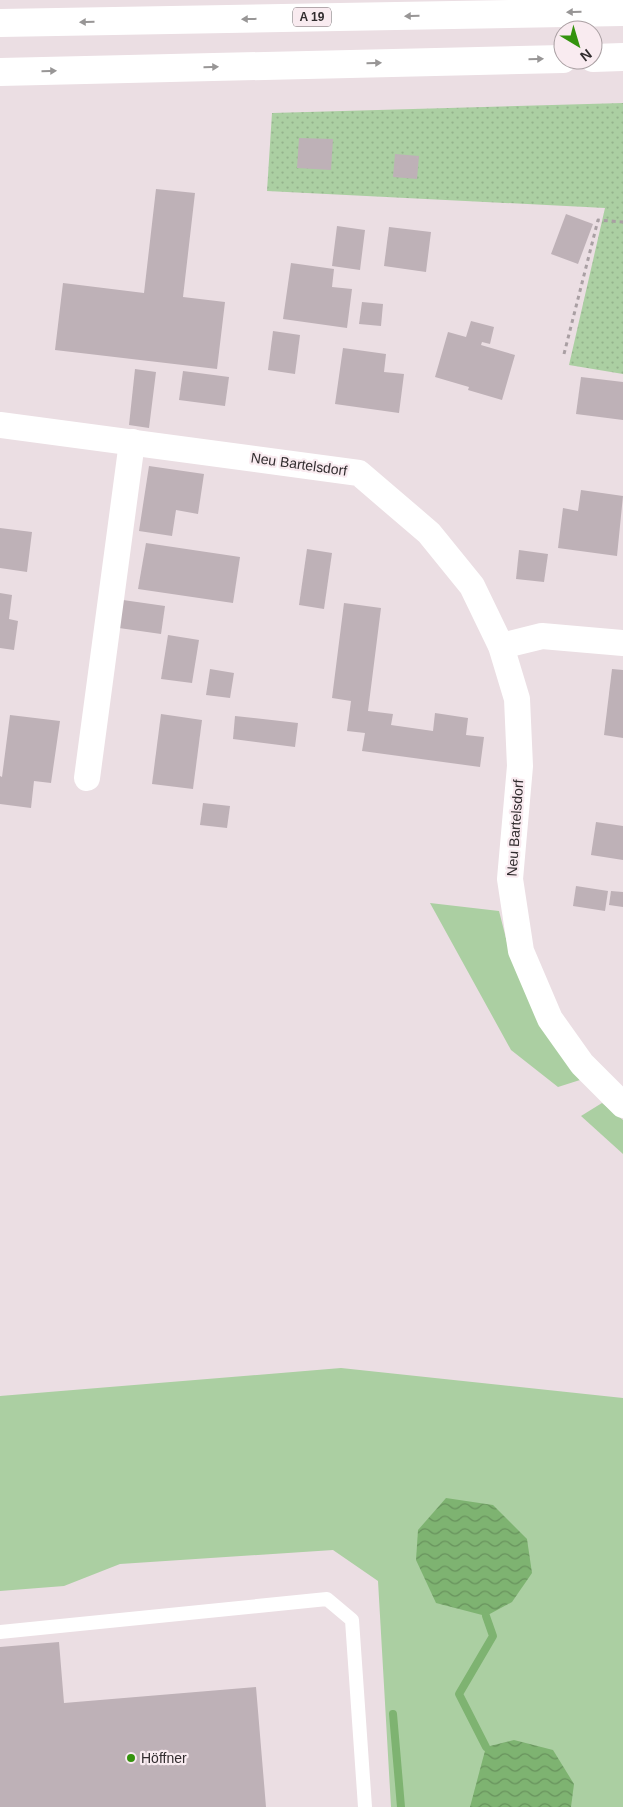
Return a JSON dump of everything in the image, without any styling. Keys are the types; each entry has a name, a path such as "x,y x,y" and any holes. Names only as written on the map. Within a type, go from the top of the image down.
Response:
{"highway":[{"name":"A 19","path":"0,23 623,12"},
{"path":"603,58 623,57"},
{"path":"0,72 553,59"}],"street":[{"name":"Neu Bartelsdorf","path":"0,425 359,472 435,541 472,586 501,646 517,699 520,766 510,879 521,952 550,1019 582,1064 620,1103"},
{"path":"87,778 132,442"},
{"path":"501,646 542,636 623,643"}],"lane":[{"path":"0,1632 327,1599 352,1620 365,1807"}],"path":[{"path":"564,354 598,220 623,222"}],"shaded area":[{"path":"623,103 623,374 569,365 605,208 267,191 272,113"},
{"path":"430,903 499,911 510,954 541,1022 580,1080 558,1087 511,1050"},
{"path":"602,1103 623,1120 623,1154 581,1116"},
{"path":"341,1368 623,1398 623,1807 391,1807 378,1581 333,1550 120,1564 64,1586 0,1591 0,1396"}],"water":[{"path":"446,1498 493,1505 527,1539 532,1573 512,1602 486,1616 436,1603 416,1560 418,1530"},
{"path":"514,1740 553,1750 574,1784 571,1807 470,1807 486,1747"}],"building":[{"path":"299,138 333,139 331,170 297,168"},
{"path":"395,154 419,156 417,179 393,177"},
{"path":"156,189 195,193 183,297 225,302 217,369 55,350 63,283 144,293"},
{"path":"566,214 593,224 578,264 551,254"},
{"path":"337,226 365,230 360,270 332,266"},
{"path":"389,227 431,232 426,272 384,266"},
{"path":"291,263 334,269 332,287 352,289 347,328 283,319"},
{"path":"362,302 383,304 381,326 359,324"},
{"path":"471,321 494,327 490,344 482,342 481,345 515,355 502,400 468,390 469,387 435,377 448,332 466,337"},
{"path":"273,331 300,335 295,374 268,370"},
{"path":"343,348 386,354 384,372 404,374 399,413 335,404"},
{"path":"135,369 156,372 149,428 129,425"},
{"path":"183,371 229,377 225,406 179,400"},
{"path":"581,377 623,382 623,420 576,414"},
{"path":"149,466 204,474 198,514 176,510 172,536 139,531"},
{"path":"581,490 623,496 617,556 558,548 563,508 578,511"},
{"path":"0,528 32,532 27,572 0,568"},
{"path":"146,543 240,557 233,603 138,589"},
{"path":"307,549 332,553 324,609 299,605"},
{"path":"519,550 548,554 544,582 516,579"},
{"path":"0,593 12,595 9,619 18,621 14,650 0,648"},
{"path":"123,600 165,606 161,634 119,628"},
{"path":"344,603 381,608 368,711 393,714 391,725 433,731 435,713 468,718 466,735 484,737 480,767 362,751 365,733 347,731 351,701 332,698"},
{"path":"168,635 199,640 192,683 161,679"},
{"path":"210,669 234,673 230,698 206,695"},
{"path":"612,669 623,670 623,738 604,735"},
{"path":"161,714 202,720 193,789 152,784"},
{"path":"10,715 60,721 51,783 34,781 31,808 0,804 0,776 2,777"},
{"path":"235,716 298,723 295,747 233,739"},
{"path":"203,803 230,806 227,828 200,825"},
{"path":"596,822 623,826 623,860 591,855"},
{"path":"576,886 608,891 605,911 573,906"},
{"path":"611,891 623,892 623,907 609,905"},
{"name":"Höffner","path":"59,1642 64,1703 256,1687 266,1807 0,1807 0,1647"}],"waterway":[{"path":"486,1616 493,1636 459,1694 486,1747"},
{"path":"393,1714 401,1807"}],"place":[{"name":"Höffner","path":"131,1758"}]}
